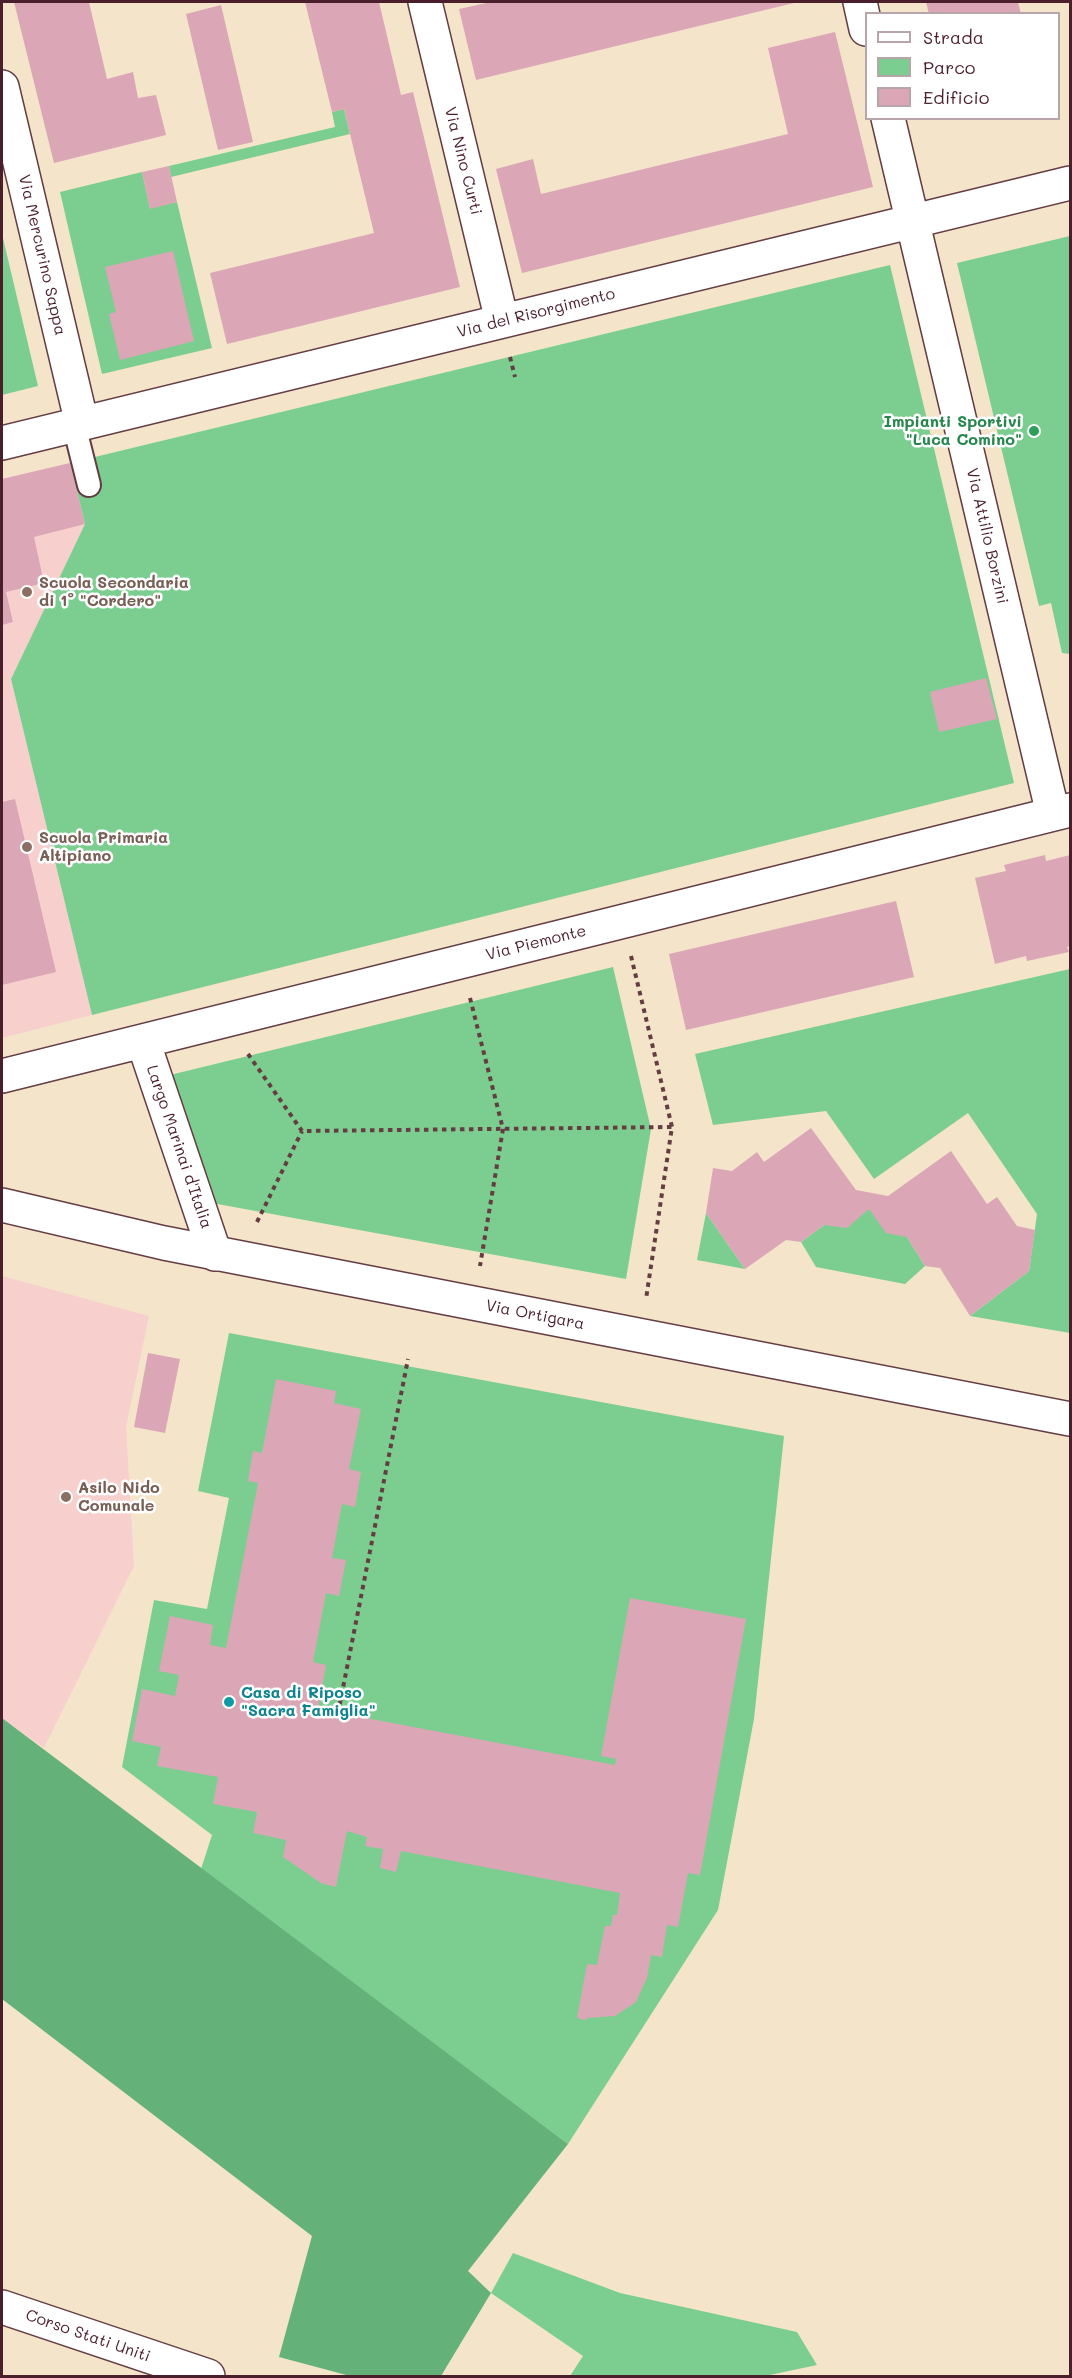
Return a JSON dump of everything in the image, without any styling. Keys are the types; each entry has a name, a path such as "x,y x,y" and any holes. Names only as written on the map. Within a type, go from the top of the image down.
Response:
{"street":[{"name":"Via Nino Curti","path":"425,2 502,321"},
{"path":"860,2 865,21"},
{"name":"Via Mercurino Sappa","path":"2,87 78,424"},
{"name":"Via Attilio Borzini","path":"888,120 1062,812"},
{"name":"Via del Risorgimento","path":"2,443 1071,183"},
{"name":"Via Piemonte","path":"2,1076 1062,812"},
{"name":"Largo Marinai d'Italia","path":"143,1041 216,1254"},
{"name":"Via Ortigara","path":"2,1205 216,1254 1071,1419"},
{"name":"Corso Stati Uniti","path":"2,2307 208,2376"}],"lane":[{"path":"78,424 89,485"}],"path":[{"path":"630,952 672,1127 646,1300"},
{"path":"468,992 504,1129 479,1267"},
{"path":"244,1047 302,1131"},
{"path":"302,1131 672,1127"},
{"path":"256,1223 302,1131"},
{"path":"338,1713 408,1359"}],"shaded area":[{"name":"Scuola Primaria Altipiano","path":"70,463 85,524 11,679 92,1015 2,1038 2,479"},
{"name":"Asilo Nido Comunale","path":"2,1276 149,1316 126,1427 134,1566 44,1748 2,1718"}],"green space":[{"path":"344,109 350,134 171,177 169,166 335,127 332,112"},
{"path":"142,172 150,208 177,202 212,348 102,374 60,192"},
{"path":"2,234 38,386 2,395"},
{"name":"Impianti Sportivi \"Luca Comino\"","path":"1070,236 1070,654 1062,653 1051,603 1039,606 957,263"},
{"path":"890,265 1014,783 92,1015 11,679 85,524 70,463"},
{"path":"613,967 651,1129 626,1279 212,1203 170,1075"},
{"path":"1070,969 1070,1333 970,1316 1029,1271 1037,1214 968,1113 874,1179 826,1111 713,1125 695,1054"},
{"path":"869,1209 907,1237 925,1266 905,1284 816,1267 801,1242 824,1225"},
{"path":"706,1213 745,1269 697,1260"},
{"path":"229,1333 784,1436 754,1719 718,1910 568,2144 201,1869 212,1835 122,1767 154,1600 207,1609 229,1498 198,1491"},
{"path":"2,1718 568,2144 468,2271 491,2293 441,2376 350,2376 279,2357 312,2236 2,1999"},
{"path":"513,2253 620,2293 797,2332 817,2365 765,2376 570,2376 583,2356 491,2293"}],"building":[{"path":"14,2 89,2 107,79 133,72 138,98 156,95 166,135 54,163"},
{"path":"305,2 379,2 401,95 413,92 460,287 227,344 210,273 374,233 344,109 332,112"},
{"path":"491,2 798,2 476,80 459,9"},
{"path":"926,2 1018,2 1020,12 928,12"},
{"path":"221,5 253,142 218,150 186,14"},
{"path":"835,32 873,187 522,273 496,169 533,159 541,194 788,134 768,48"},
{"path":"169,166 177,202 150,209 142,172"},
{"path":"173,251 194,341 120,360 109,314 116,312 105,267"},
{"name":"Scuola Secondaria di 1° \"Cordero\"","path":"70,463 85,524 34,537 44,583 6,592 13,622 2,625 2,479"},
{"path":"986,678 997,719 939,732 930,692"},
{"path":"15,799 56,972 2,985 2,802"},
{"path":"1045,855 1046,861 1070,855 1070,946 1067,947 1069,952 1027,961 1026,956 995,964 975,878 1006,871 1004,865"},
{"path":"896,901 914,977 686,1030 669,954"},
{"path":"811,1128 856,1190 888,1196 951,1151 987,1204 997,1197 1017,1226 1035,1230 1029,1271 970,1316 940,1268 925,1266 907,1237 886,1233 869,1209 847,1228 824,1225 801,1242 786,1240 745,1269 706,1213 713,1168 732,1171 757,1152 764,1162"},
{"path":"148,1353 180,1359 165,1433 134,1427"},
{"name":"Casa di Riposo \"Sacra Famiglia\"","path":"276,1379 336,1391 334,1403 361,1409 349,1469 361,1472 355,1507 342,1504 332,1558 346,1560 339,1596 326,1593 313,1662 326,1665 318,1709 615,1765 616,1759 601,1756 630,1598 746,1619 700,1875 688,1873 678,1927 667,1925 662,1957 651,1955 647,1978 636,2002 615,2016 587,2018 586,2020 577,2018 587,1964 597,1965 605,1926 611,1926 613,1915 617,1915 620,1893 401,1851 396,1872 380,1868 383,1849 365,1846 367,1837 347,1831 336,1887 321,1883 283,1857 286,1840 253,1833 257,1812 213,1804 218,1777 157,1766 161,1747 132,1741 142,1689 175,1696 179,1675 159,1671 170,1616 213,1625 210,1645 226,1648 258,1483 248,1481 253,1451 262,1453"}],"place":[{"name":"Impianti Sportivi \"Luca Comino\"","path":"1034,431"},
{"name":"Scuola Secondaria di 1° \"Cordero\"","path":"27,592"},
{"name":"Scuola Primaria Altipiano","path":"27,847"},
{"name":"Asilo Nido Comunale","path":"66,1497"},
{"name":"Casa di Riposo \"Sacra Famiglia\"","path":"229,1702"}]}
